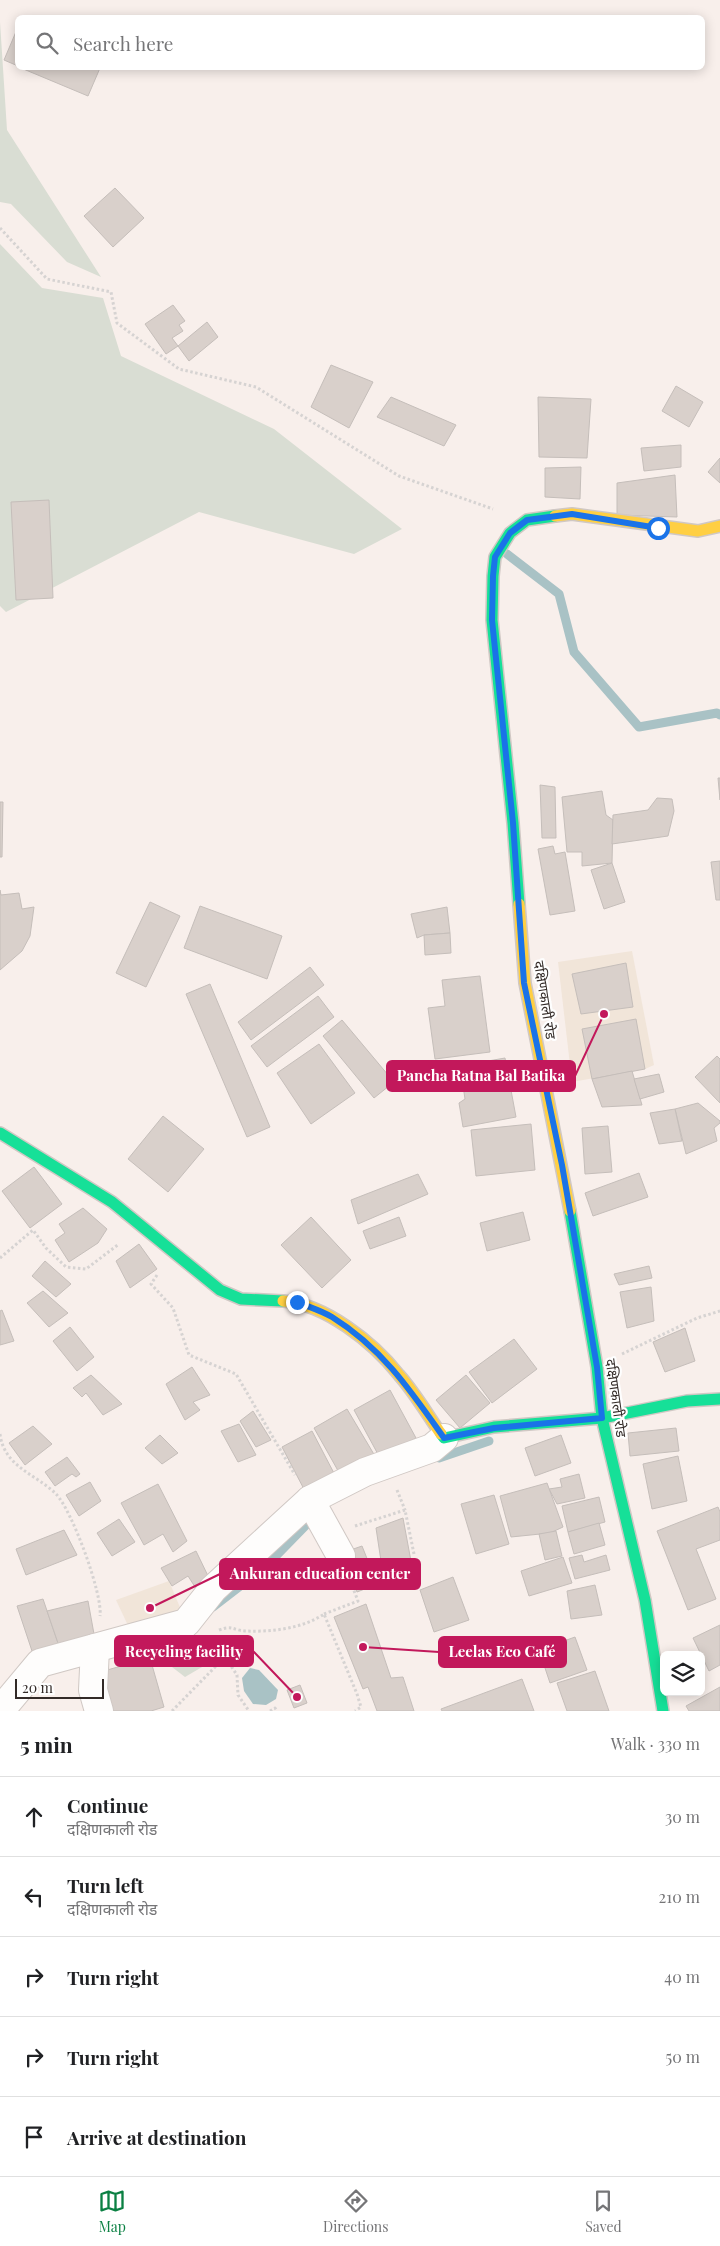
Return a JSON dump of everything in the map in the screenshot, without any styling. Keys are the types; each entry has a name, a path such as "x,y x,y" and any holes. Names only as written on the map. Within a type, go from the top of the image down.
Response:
{"main road":[{"path":"527,520 572,514 698,532 720,526"},
{"name":"दक्षिणकाली रोड","path":"527,520 510,533 495,557 492,620 513,823 524,983 562,1165 597,1367 602,1418 645,1600 663,1711"},
{"path":"0,1133 112,1202 220,1290 241,1300 297,1302 338,1321 364,1340 399,1374 444,1438 494,1428 602,1418 687,1401 720,1399"}],"street":[{"path":"4,1706 40,1664 94,1659 186,1623 214,1589 310,1500 365,1472 432,1448 444,1438"},
{"path":"310,1500 334,1545"},
{"path":"94,1659 93,1690 99,1711"}],"path":[{"path":"0,228 47,279 111,292 117,323 179,369 256,387 399,476 527,520"},
{"path":"0,1258 33,1230 46,1248 66,1267 86,1269 105,1254 144,1229"},
{"path":"159,1272 151,1284 173,1308 189,1355 236,1374 310,1500"},
{"path":"597,1367 697,1318 720,1312"},
{"path":"0,1434 2,1447 22,1470 56,1494 78,1537 91,1570 101,1608 94,1659"},
{"path":"229,1626 242,1631 274,1631 317,1618 358,1601 334,1545 405,1510 414,1554"},
{"path":"324,1614 358,1694 361,1707 356,1711"},
{"path":"214,1660 217,1665"},
{"path":"172,1711 217,1665 227,1660 236,1675 238,1695 248,1711"},
{"path":"270,1711 275,1708 277,1711"}],"shaded area":[{"path":"0,22 7,130 101,277 67,262 11,204 0,202"},
{"path":"0,244 42,288 103,298 121,356 274,429 402,529 354,554 199,512 6,612 0,606"},
{"path":"632,951 654,1065 645,1069 572,1082 558,962"},
{"path":"169,1581 184,1617 132,1634 116,1600"},
{"path":"204,1635 214,1660 185,1677 172,1667 164,1648"}],"water":[{"path":"250,1668 259,1670 278,1690 276,1699 266,1705 253,1704 244,1691 242,1678"}],"building":[{"path":"15,34 15,65 4,60"},
{"path":"26,70 99,70 88,96"},
{"path":"115,188 144,218 113,247 84,216"},
{"path":"173,305 185,321 179,325 183,331 172,338 178,346 166,354 145,324"},
{"path":"207,322 218,337 189,361 178,346"},
{"path":"331,365 373,382 349,428 311,407"},
{"path":"676,386 703,402 689,427 662,411"},
{"path":"391,397 456,425 444,446 377,417"},
{"path":"538,397 591,399 587,458 539,457"},
{"path":"681,445 681,467 644,471 641,448"},
{"path":"720,458 720,483 708,472"},
{"path":"581,467 580,499 545,497 545,468"},
{"path":"675,475 677,517 617,515 617,483"},
{"path":"49,500 53,598 16,600 11,502"},
{"path":"718,778 720,778 720,800"},
{"path":"540,785 555,787 556,838 542,838"},
{"path":"602,791 606,815 613,820 612,863 582,866 582,852 567,852 562,797"},
{"path":"657,798 672,799 674,811 668,836 612,844 613,815 648,810"},
{"path":"0,802 3,802 2,857 0,857"},
{"path":"553,846 555,854 565,852 575,911 550,915 538,849"},
{"path":"720,861 720,900 716,900 711,862"},
{"path":"612,863 625,902 604,909 591,870"},
{"path":"0,890 1,895 19,893 22,909 34,907 30,936 22,951 0,970"},
{"path":"150,902 180,916 146,987 116,973"},
{"path":"200,906 282,936 267,979 184,948"},
{"path":"447,907 450,933 424,935 417,938 411,914"},
{"path":"450,933 451,953 425,955 424,935"},
{"path":"626,963 633,1007 581,1014 572,974"},
{"path":"310,967 324,985 251,1040 238,1022"},
{"path":"480,976 490,1052 435,1059 428,1008 445,1006 442,980"},
{"path":"210,984 270,1127 247,1137 186,994"},
{"path":"318,996 334,1017 267,1067 251,1046"},
{"path":"636,1019 645,1069 592,1079 582,1029"},
{"path":"342,1020 394,1082 374,1098 323,1036"},
{"path":"319,1044 355,1093 311,1124 277,1073"},
{"path":"717,1056 720,1059 720,1103 695,1077"},
{"path":"505,1058 516,1117 463,1127 459,1103 465,1099 462,1079 491,1074 488,1061"},
{"path":"632,1071 642,1105 602,1107 592,1079"},
{"path":"659,1074 664,1092 640,1099 634,1079"},
{"path":"698,1103 720,1121 714,1128 717,1141 686,1154 675,1109"},
{"path":"675,1109 682,1141 659,1144 650,1113"},
{"path":"163,1116 204,1149 168,1192 128,1159"},
{"path":"531,1124 535,1170 476,1176 471,1130"},
{"path":"608,1126 612,1172 585,1174 582,1128"},
{"path":"34,1167 62,1204 30,1228 2,1191"},
{"path":"639,1173 648,1197 593,1216 585,1193"},
{"path":"418,1174 428,1194 358,1224 351,1200"},
{"path":"83,1208 107,1229 98,1243 69,1262 55,1240 65,1233 59,1224"},
{"path":"523,1212 530,1240 487,1251 480,1223"},
{"path":"311,1217 351,1260 322,1288 281,1245"},
{"path":"399,1217 406,1236 370,1249 363,1231"},
{"path":"139,1244 157,1269 130,1288 116,1261"},
{"path":"45,1261 71,1284 56,1297 32,1276"},
{"path":"649,1266 652,1278 619,1285 614,1274"},
{"path":"651,1287 654,1321 627,1328 620,1292"},
{"path":"43,1291 68,1313 49,1327 27,1303"},
{"path":"2,1310 14,1341 0,1345 0,1311"},
{"path":"70,1327 94,1357 77,1371 53,1341"},
{"path":"685,1328 695,1361 665,1372 653,1342"},
{"path":"514,1339 537,1369 492,1403 469,1372"},
{"path":"192,1367 210,1395 193,1402 200,1410 185,1420 166,1384"},
{"path":"91,1375 122,1404 103,1415 86,1393 82,1397 73,1388"},
{"path":"466,1375 490,1403 460,1428 436,1400"},
{"path":"390,1390 416,1438 380,1458 354,1410"},
{"path":"347,1409 375,1456 341,1476 314,1428"},
{"path":"253,1411 271,1440 256,1447 240,1421"},
{"path":"239,1424 256,1455 238,1462 221,1431"},
{"path":"33,1426 52,1444 25,1465 9,1443"},
{"path":"676,1428 679,1451 630,1456 628,1433"},
{"path":"312,1431 336,1477 306,1493 282,1447"},
{"path":"160,1435 178,1453 162,1464 145,1448"},
{"path":"561,1435 571,1463 535,1476 525,1448"},
{"path":"678,1456 687,1501 652,1509 643,1464"},
{"path":"67,1457 80,1474 76,1477 72,1474 55,1486 45,1472"},
{"path":"579,1474 585,1498 557,1504 549,1489 562,1487 560,1479"},
{"path":"90,1482 101,1501 79,1516 66,1495"},
{"path":"547,1483 563,1527 550,1533 511,1537 500,1496"},
{"path":"158,1484 187,1541 173,1552 163,1534 144,1545 121,1503"},
{"path":"494,1495 509,1544 476,1554 461,1504"},
{"path":"599,1497 605,1522 568,1532 562,1506"},
{"path":"718,1507 720,1512 720,1540 696,1549 716,1599 688,1610 657,1531"},
{"path":"403,1518 413,1572 388,1580 381,1561 376,1528"},
{"path":"119,1519 135,1542 112,1556 97,1533"},
{"path":"599,1523 605,1545 574,1554 568,1532"},
{"path":"64,1530 77,1555 26,1575 16,1549"},
{"path":"556,1531 562,1556 545,1560 539,1534"},
{"path":"362,1546 370,1566 381,1561 388,1580 357,1592 342,1553"},
{"path":"196,1551 210,1580 197,1590 188,1576 172,1586 161,1568"},
{"path":"582,1555 584,1562 606,1555 610,1570 575,1579 569,1558"},
{"path":"563,1557 572,1583 529,1596 521,1571"},
{"path":"453,1577 469,1620 434,1632 420,1590"},
{"path":"595,1585 602,1615 571,1619 567,1591"},
{"path":"43,1599 59,1646 33,1654 17,1606"},
{"path":"88,1601 94,1634 59,1646 47,1611"},
{"path":"366,1604 391,1678 403,1677 414,1711 377,1711 368,1687 363,1689 334,1617"},
{"path":"720,1625 720,1665 709,1671 705,1663 705,1651 699,1651 693,1638"},
{"path":"575,1637 587,1670 550,1683 539,1650"},
{"path":"150,1658 164,1707 151,1711 111,1711 100,1672"},
{"path":"595,1671 609,1711 567,1711 557,1683"},
{"path":"522,1679 534,1711 442,1711 441,1709"},
{"path":"300,1685 307,1703 294,1708 287,1690"},
{"path":"720,1687 720,1711 689,1711 686,1706"}],"waterway":[{"path":"507,554 559,594 574,652 639,727 717,713 720,715"},
{"path":"439,1458 489,1441"},
{"path":"213,1607 265,1567 306,1525"}],"traffic: fast":[{"path":"519,904 513,823 492,620 493,576 495,557 510,533 527,520 555,516"},
{"path":"0,1133 112,1202 220,1290 241,1299 283,1301"},
{"path":"570,1211 597,1367 602,1418 645,1600 663,1711"},
{"path":"441,1434 444,1438 494,1427 602,1418 687,1401 720,1399"}],"traffic: slow":[{"path":"555,516 572,514 698,531 720,526"},
{"path":"519,904 525,983 570,1211"},
{"path":"283,1301 315,1309 331,1317 362,1338 388,1362 405,1382 441,1434"}],"place":[{"name":"Pancha Ratna Bal Batika","path":"604,1014"},
{"name":"Ankuran education center","path":"150,1608"},
{"name":"Leelas Eco Café","path":"363,1647"},
{"name":"Recycling facility","path":"297,1697"}],"route":[{"path":"297,1302 331,1316 364,1340 399,1374 444,1438 494,1428 602,1418 597,1367 562,1165 524,983 513,823 492,620 493,576 495,557 510,533 527,520 572,514 658,528"}]}
